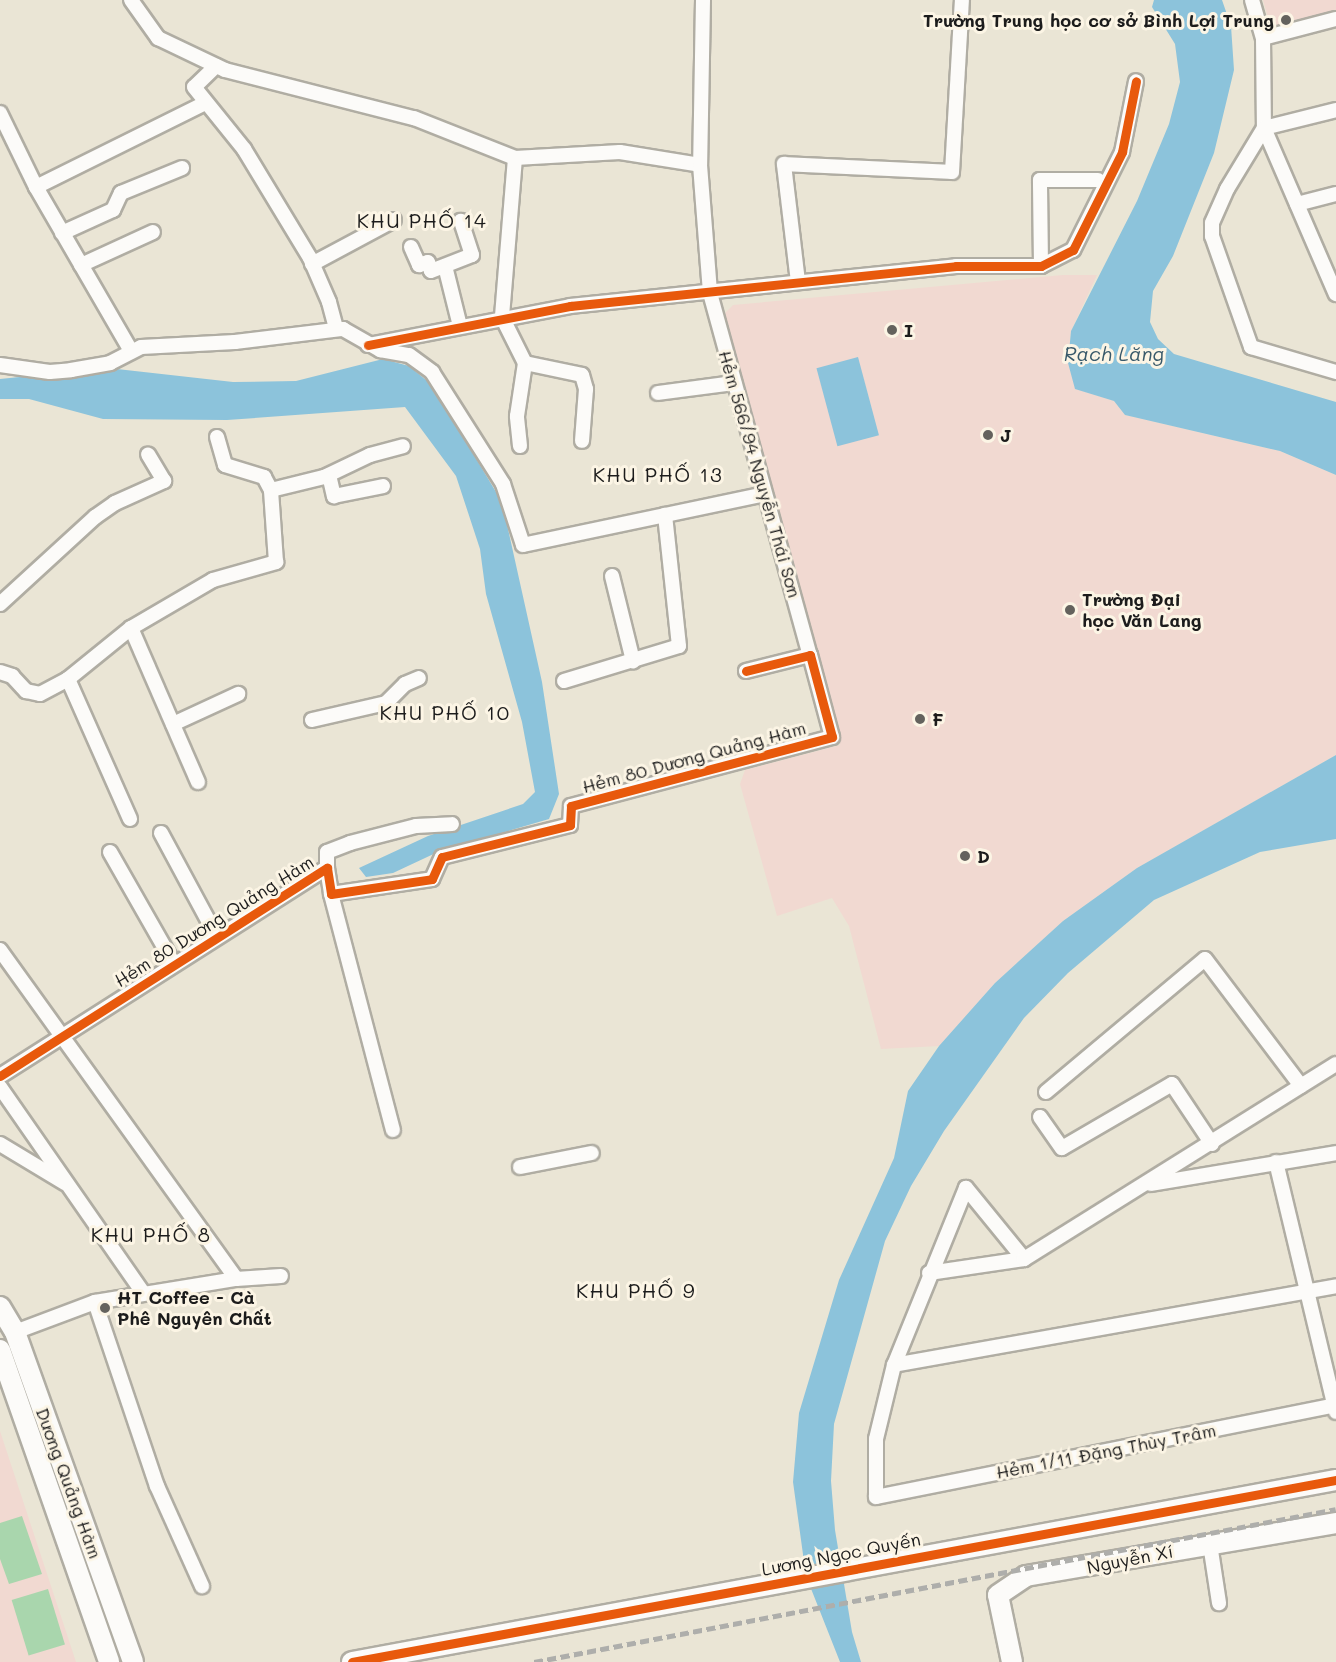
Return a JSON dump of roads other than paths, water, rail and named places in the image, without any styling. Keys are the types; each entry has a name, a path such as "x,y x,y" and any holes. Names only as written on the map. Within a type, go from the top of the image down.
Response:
{"street":[{"path":"132,0 158,38 216,66 414,118 515,158 620,152 700,165"},
{"name":"Hẻm 566/94 Nguyễn Thái Sơn","path":"703,0 700,165 710,293 832,737"},
{"path":"798,282 784,164 952,172 962,0"},
{"path":"1252,0 1263,38 1264,128 1335,289"},
{"path":"1263,38 1336,19"},
{"path":"216,66 194,87 244,149 312,264 329,302 336,328"},
{"path":"368,345 502,317 798,282 956,266 1041,266 1073,250 1122,152 1136,81"},
{"path":"36,187 205,103"},
{"path":"1336,110 1264,128 1227,189 1211,230 1251,347 1336,372"},
{"path":"0,113 36,187 131,351"},
{"path":"515,158 502,317 525,363 517,416 520,446"},
{"path":"62,233 113,210 121,193 182,168"},
{"path":"1041,266 1040,180 1098,180"},
{"path":"1297,204 1336,194"},
{"path":"312,264 394,220"},
{"path":"411,247 419,265 428,262 431,271 472,255 461,221"},
{"path":"81,265 153,232"},
{"path":"445,266 460,326"},
{"path":"0,365 50,372 71,370 110,363 131,351 336,328 356,335 368,345 409,355 432,372 503,484 523,545 764,494"},
{"path":"525,363 582,375 586,389 582,441"},
{"path":"658,393 734,383"},
{"path":"0,672 32,694 68,679 130,628 213,580 276,562 271,490 264,477 225,465 218,437"},
{"path":"271,490 329,475 370,455 403,446"},
{"path":"0,604 95,517 115,503 164,481 148,454"},
{"path":"329,475 334,496 383,486"},
{"path":"564,681 679,646 665,515"},
{"path":"612,576 633,661"},
{"path":"130,628 198,782"},
{"path":"746,670 810,655"},
{"path":"312,720 386,703 405,684 419,678"},
{"path":"68,679 130,819"},
{"path":"173,724 238,694"},
{"name":"Hẻm 80 Dương Quảng Hàm","path":"452,824 416,826 340,846 327,852 331,894 432,879 442,856 570,825 572,806 832,737"},
{"path":"161,833 217,937"},
{"path":"110,852 174,964"},
{"name":"Hẻm 80 Dương Quảng Hàm","path":"0,1076 327,868"},
{"path":"331,894 393,1130"},
{"path":"0,950 236,1279"},
{"path":"1046,1092 1205,958 1301,1086"},
{"path":"929,1273 1024,1259 1212,1144 1336,1064"},
{"path":"1040,1117 1062,1148 1172,1084 1212,1144"},
{"path":"0,1087 143,1293"},
{"path":"0,1144 67,1184"},
{"path":"520,1167 592,1153"},
{"path":"1143,1186 1336,1153"},
{"path":"1276,1162 1335,1408"},
{"path":"894,1365 929,1273 966,1188 1024,1259"},
{"path":"8,1336 95,1302 236,1279 281,1276"},
{"path":"894,1365 1336,1286"},
{"path":"95,1302 157,1486 202,1586"},
{"name":"Dương Quảng Hàm","path":"0,1307 8,1336 133,1662"},
{"name":"Dương Quảng Hàm","path":"0,1350 109,1662"},
{"name":"Hẻm 1/11 Đặng Thùy Trâm","path":"894,1365 876,1439 876,1497 1335,1408"},
{"name":"Lương Ngọc Quyến","path":"352,1662 1336,1480"},
{"name":"Nguyễn Xí","path":"1012,1662 999,1612 998,1595 1004,1587 1026,1576 1336,1523"},
{"path":"1210,1544 1219,1603"}],"water":[{"name":"Rạch Lăng","path":"1154,0 1222,0 1231,26 1234,70 1214,153 1173,256 1153,291 1150,322 1158,339 1174,354 1336,402 1336,475 1280,451 1125,415 1114,401 1075,389 1068,363 1071,331 1137,201 1169,124 1180,82 1175,44 1152,7"},
{"path":"858,357 879,435 837,446 816,368"},
{"path":"383,359 409,366 432,385 502,502 542,682 559,794 549,819 440,851 393,873 366,877 359,868 428,836 523,804 535,792 522,722 486,594 480,549 456,476 405,407 227,420 103,419 29,399 0,399 0,379 108,368 233,382 296,381"},
{"path":"1336,755 1336,839 1260,852 1154,900 1068,973 1024,1018 944,1131 911,1186 885,1241 834,1424 831,1481 835,1530 852,1632 861,1662 840,1662 806,1576 793,1482 799,1413 839,1280 894,1158 908,1091 939,1046 995,983 1063,921 1137,868"}],"railway":[{"path":"534,1662 1336,1509"}],"place":[{"name":"Trường Trung học cơ sở Bình Lợi Trung","path":"1286,20"},
{"name":"I","path":"892,330"},
{"name":"J","path":"988,435"},
{"name":"Trường Đại học Văn Lang","path":"1070,610"},
{"name":"F","path":"920,719"},
{"name":"D","path":"965,856"},
{"name":"HT Coffee - Cà Phê Nguyên Chất","path":"105,1308"}],"district":[{"name":"KHU PHỐ 14","path":"422,220"},
{"name":"KHU PHỐ 13","path":"658,474"},
{"name":"KHU PHỐ 10","path":"445,712"},
{"name":"KHU PHỐ 8","path":"151,1234"},
{"name":"KHU PHỐ 9","path":"636,1290"}]}
